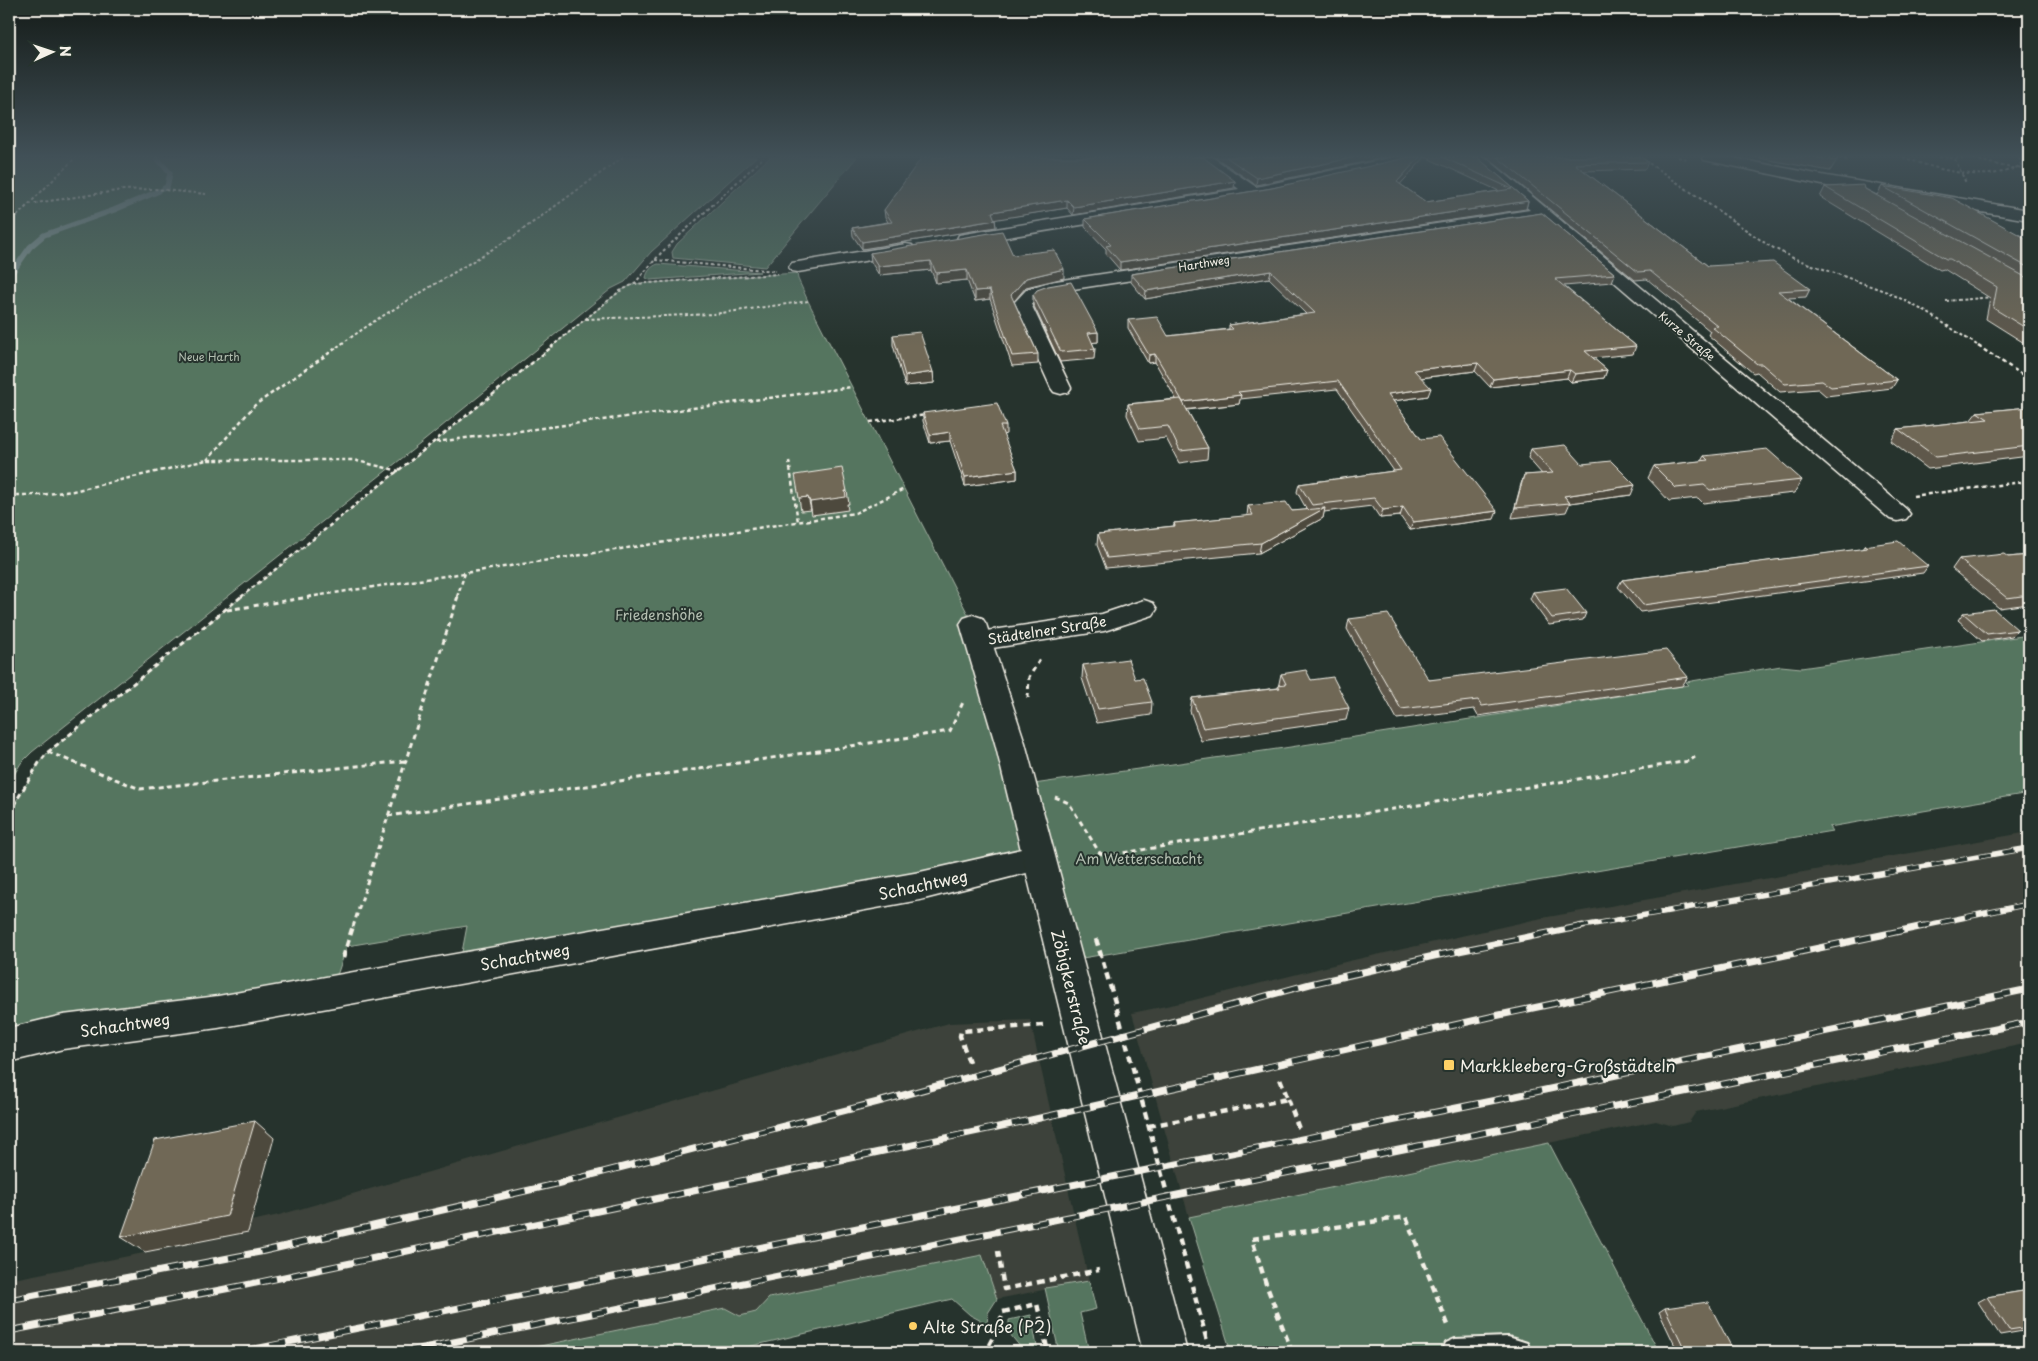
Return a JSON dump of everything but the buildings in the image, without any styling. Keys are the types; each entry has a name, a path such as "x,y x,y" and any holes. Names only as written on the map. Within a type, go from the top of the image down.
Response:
{"street":[{"path":"952,241 1075,221"},
{"name":"Harthweg","path":"1061,388 1022,304 1026,297 1036,291 1059,285 1492,221"},
{"name":"Kurze Straße","path":"1551,221 1898,514"},
{"path":"1994,221 2004,227"},
{"path":"798,267 923,246"},
{"name":"Städtelner Straße","path":"976,633 1104,622 1144,609"},
{"name":"Zöbigkerstraße","path":"976,633 1010,743 1165,1352"},
{"name":"Schachtweg","path":"9,1045 63,1032 218,1012 910,888 1039,858"}],"lane":[{"path":"1457,1352 1508,1350 1518,1352"}],"path":[{"path":"207,460 255,405 376,320 514,236 535,221"},
{"path":"634,284 654,260 696,221"},
{"path":"1733,221 1768,245 1793,258 1890,293 1928,313 2029,378"},
{"path":"654,260 778,271"},
{"path":"9,813 48,752 620,291 634,284 781,274"},
{"path":"1946,301 2001,297"},
{"path":"586,319 714,314 808,301"},
{"path":"435,442 852,387"},
{"path":"870,422 929,415"},
{"path":"9,495 38,495 73,491 207,460 353,460 399,471"},
{"path":"790,461 798,522"},
{"path":"1880,500 2029,481"},
{"path":"226,610 855,513 904,489"},
{"path":"347,946 465,572"},
{"path":"1029,705 1029,677 1039,659 1046,654"},
{"path":"388,816 950,731 964,700"},
{"path":"48,752 140,789 405,761"},
{"path":"1055,796 1069,803 1099,852 1104,856 1689,762 1695,756"},
{"path":"1052,789 1057,806"},
{"path":"1115,1002 1210,1352"},
{"path":"968,1062 960,1036 961,1031 997,1026 1043,1025"},
{"path":"1279,1076 1299,1129"},
{"path":"1149,1126 1288,1099"},
{"path":"1292,1352 1266,1284 1252,1238 1406,1216 1457,1352"},
{"path":"998,1251 1004,1289 1099,1270"},
{"path":"989,1345 998,1328 1003,1312 1037,1304 1048,1352"}],"shaded area":[{"path":"2029,832 2029,1043 1696,1112 1689,1122 1673,1126 1656,1121 1189,1217 1132,1013 1190,1001 1349,961 1542,918"},
{"path":"1030,1020 1089,1281 997,1299 982,1255 769,1298 756,1312 740,1316 725,1308 511,1352 9,1352 9,1280 248,1232 251,1221 279,1215 949,1023"}],"green space":[{"name":"Neue Harth","path":"9,221 686,221 651,252 625,282 611,289 425,440 32,752 21,763 9,783"},
{"path":"702,221 804,221 765,267 673,258 672,252 677,244"},
{"path":"658,264 760,272 650,280 646,278 650,269"},
{"name":"Friedenshöhe","path":"797,273 808,301 973,624 1020,786 1284,748 1689,685 1686,682 1781,666 1801,668 2029,635 2029,793 1829,827 1832,831 1065,961 1039,859 459,968 467,926 347,946 332,990 63,1032 9,1045 9,813 39,763 48,752 620,291 634,284"},
{"path":"1549,1143 1659,1352 1231,1352 1189,1217"},
{"path":"982,1255 997,1299 988,1313 987,1324 970,1315 952,1299 726,1352 511,1352 725,1308 740,1316 756,1312 769,1298"},
{"path":"1089,1281 1096,1309 1080,1313 1089,1352 1059,1352 1045,1288"},
{"path":"1031,1315 1038,1352 1023,1352 1009,1333 1009,1320"}],"waterway":[{"path":"9,277 30,247 44,235 85,221"}],"railway":[{"path":"1577,927 2029,848"},
{"path":"1918,927 2029,904"},
{"path":"9,1300 260,1252 556,1184 878,1102 1310,984 1434,956 1583,926"},
{"path":"9,1331 246,1285 1031,1120 1490,1017 1924,926"},
{"path":"239,1352 1516,1096 2029,989"},
{"path":"404,1352 2029,1022"}],"place":[{"name":"Markkleeberg-Großstädteln","path":"1449,1065"},
{"name":"Alte Straße (P2)","path":"913,1326"}],"park label":[{"name":"Am Wetterschacht","path":"1139,858"}]}
